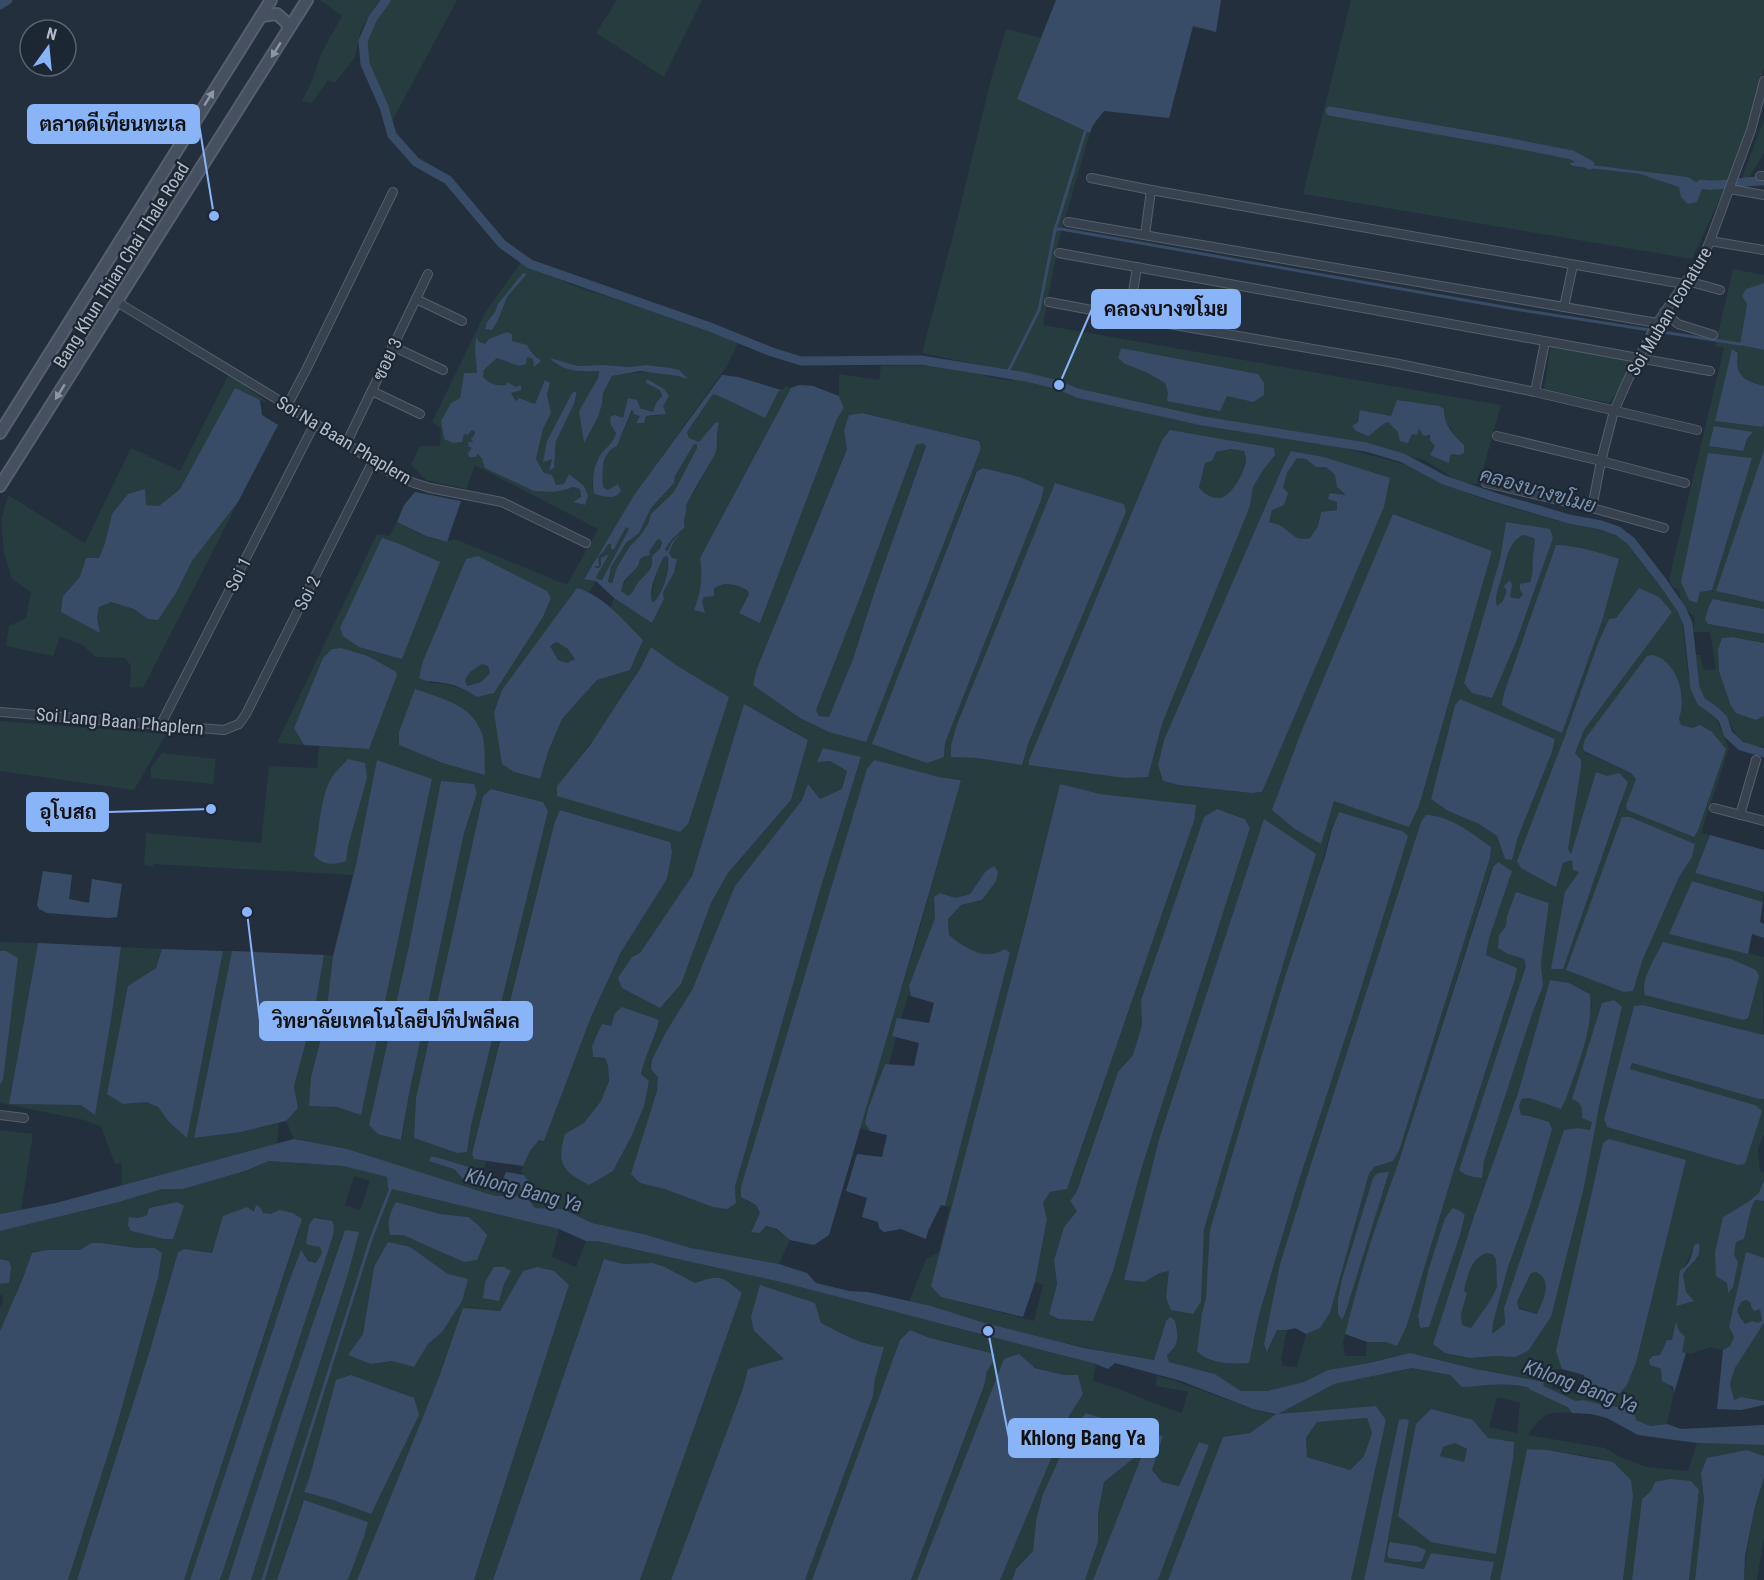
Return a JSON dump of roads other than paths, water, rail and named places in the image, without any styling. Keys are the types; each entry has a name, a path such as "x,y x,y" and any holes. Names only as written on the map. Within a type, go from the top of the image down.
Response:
{"main road":[{"name":"Bang Khun Thian Chai Thale Road","path":"0,433 272,0"},
{"name":"Bang Khun Thian Chai Thale Road","path":"0,486 307,0"},
{"path":"261,16 277,14 287,23 288,29"}],"street":[{"name":"Soi Muban Iconature","path":"1592,508 1601,460 1614,411 1630,373 1664,312 1699,266 1751,130 1764,81"},
{"path":"1091,178 1573,265 1685,282 1719,290"},
{"path":"1730,189 1764,195"},
{"path":"1145,235 1151,190"},
{"path":"287,406 393,192"},
{"path":"1068,222 1564,307 1655,328"},
{"path":"1710,241 1764,250"},
{"path":"1059,253 1710,371"},
{"path":"1564,307 1573,265"},
{"path":"1129,317 1137,267"},
{"name":"ซอย 3","path":"346,444 428,274"},
{"path":"416,299 462,321"},
{"name":"Soi Na Baan Phaplern","path":"117,302 315,423 393,474 414,483 502,502 586,543"},
{"path":"1049,302 1394,363 1535,392 1697,430"},
{"path":"1664,312 1678,324 1713,335"},
{"path":"1535,392 1545,342"},
{"path":"392,346 442,370"},
{"path":"372,391 420,414"},
{"name":"Soi 1","path":"160,724 315,423"},
{"path":"1497,436 1601,460 1685,483"},
{"name":"Soi 2","path":"239,724 373,461"},
{"path":"1486,483 1664,528"},
{"name":"Soi Lang Baan Phaplern","path":"0,712 224,730 239,724"},
{"path":"1740,815 1756,760"},
{"path":"1714,808 1764,821"},
{"path":"0,1115 24,1118"}],"water":[{"path":"1056,0 1221,0 1216,32 1193,26 1169,118 1104,111 1090,133 1017,99"},
{"path":"1582,156 1592,165 1688,177 1696,182 1713,186 1712,190 1702,189 1697,202 1688,204 1681,197 1679,187 1640,174 1573,166 1569,163 1581,161"},
{"path":"523,273 527,274 507,297 492,330 485,329 498,304"},
{"path":"1764,283 1764,350 1740,345 1747,304 1742,296 1746,289"},
{"path":"507,332 512,334 512,341 527,345 541,361 534,367 533,359 527,357 526,364 519,366 497,358 484,370 483,377 496,385 506,385 507,382 516,387 521,385 521,390 511,393 516,401 519,398 535,404 545,380 550,383 547,394 551,413 543,429 536,459 544,473 552,475 556,485 564,484 569,474 584,486 588,496 585,505 573,502 581,497 580,489 573,487 553,492 534,491 485,468 478,454 475,457 469,457 468,453 472,448 468,446 469,442 473,442 471,438 475,432 472,430 468,435 464,434 462,442 453,443 444,439 441,421 451,403 460,398 464,373 477,373 476,337 479,342 485,344 489,339"},
{"path":"1121,348 1258,374 1264,383 1264,395 1253,402 1227,396 1220,411 1167,401 1168,393 1165,383 1125,364 1118,358"},
{"path":"1732,349 1738,353 1738,367 1742,376 1764,386 1763,427 1715,421"},
{"path":"550,358 578,366 646,365 670,368 679,370 688,379 640,371 612,376 603,393 598,417 584,443 579,411 598,378 599,371 566,369"},
{"path":"722,375 738,377 781,390 765,418 713,394 687,432 689,438 699,442 716,422 719,423 716,452 686,506 685,527 665,549 667,552 672,542 681,533 669,553 672,558 677,559 674,573 663,592 664,599 652,623 614,598 596,581 584,579 634,495","holes":["694,444 697,444 674,492 651,514 648,524 617,567 612,583 608,582 611,567 626,543 639,533 651,508 674,483 675,476","626,527 629,529 602,580 597,579 609,554 601,558 601,565 596,568 595,566 599,566 598,557 608,544 611,544 611,549 614,549","660,539 662,543 652,557 650,569 628,596 621,591 624,581 638,566 640,559 650,555 649,552","668,557 667,574 661,592 652,602 652,586 663,558"]},
{"path":"647,379 664,389 669,396 663,406 666,414 646,416 644,423 636,423 640,416 634,414 632,409 617,446 605,458 603,469 603,487 608,490 618,484 621,491 612,497 594,494 595,467 616,433 611,425 610,417 615,415 623,418 628,398 637,400 640,408 653,412 662,396 660,390 646,383"},
{"path":"799,385 813,386 839,396 844,408 837,419 760,623 739,613 749,594 747,590 730,584 714,589 714,596 704,597 702,602 705,613 694,610 701,584 700,558 791,388"},
{"path":"235,388 260,400 262,415 278,425 238,502 192,561 176,593 158,620 148,619 134,609 111,602 99,607 97,617 100,633 61,612 63,596 80,577 86,558 99,558 112,514 128,494 145,489 146,505 159,506 180,489"},
{"path":"577,391 574,404 556,441 554,468 549,471 552,459 543,462 547,441 572,393"},
{"path":"1397,400 1439,406 1444,409 1447,424 1464,445 1464,453 1450,456 1449,463 1430,455 1435,446 1430,440 1430,435 1424,436 1419,429 1417,435 1412,434 1408,443 1400,441 1398,432 1388,422 1368,436 1356,431 1352,426 1358,422 1360,410 1391,416"},
{"path":"862,413 979,441 981,448 866,742 829,732 800,718 753,685 757,668 847,449 844,430 849,415","holes":["923,443 926,446 853,659 829,717 819,716 816,710 916,445"]},
{"path":"1714,426 1753,432 1747,439 1743,451 1709,446"},
{"path":"1170,430 1274,448 1275,455 1253,487 1250,506 1162,724 1148,777 1125,778 1029,765 1029,760 1162,440","holes":["1231,449 1244,451 1246,460 1243,470 1229,493 1220,498 1214,498 1199,488 1205,463 1212,461 1216,452"]},
{"path":"1764,450 1764,602 1716,591"},
{"path":"1291,451 1324,457 1390,478 1384,507 1262,792 1251,793 1179,785 1163,781 1158,765 1164,740","holes":["1297,458 1306,459 1316,467 1326,467 1335,475 1337,487 1346,495 1330,493 1328,499 1337,502 1337,510 1321,512 1318,526 1310,538 1305,539 1296,537 1279,525 1269,522 1272,510 1284,505 1288,493 1283,488 1287,473"]},
{"path":"1708,453 1752,458 1712,590 1700,592 1697,603 1689,600 1681,582"},
{"path":"983,468 1020,477 1044,487 1041,500 945,743 944,757 927,763 872,744 977,471"},
{"path":"1055,483 1124,504 1126,512 1028,744 1022,765 977,758 951,757 951,745 957,724"},
{"path":"415,492 461,501 447,542 426,536 397,522 404,505"},
{"path":"1393,514 1492,551 1419,806 1409,827 1334,801 1321,844 1295,829 1272,810 1302,730"},
{"path":"1506,522 1550,529 1553,538 1516,642 1492,698 1472,693 1464,683 1500,559","holes":["1523,535 1534,538 1530,582 1520,584 1523,594 1519,599 1510,597 1512,585 1510,580 1504,586 1507,591 1503,601 1497,606 1497,592 1510,548"]},
{"path":"382,538 440,562 402,659 359,647 343,636 340,628"},
{"path":"1556,545 1588,550 1619,559 1602,621 1562,733 1502,705 1504,693"},
{"path":"478,556 547,591 551,598 543,617 494,693 477,697 453,685 419,678 423,661 466,559","holes":["482,664 488,666 490,673 481,682 467,686 465,680 470,672"]},
{"path":"577,588 596,596 643,640 630,670 597,680 562,719 540,779 514,772 502,764 494,713 502,690","holes":["557,642 568,649 575,659 567,663 558,660 550,646"]},
{"path":"1639,588 1659,597 1672,612 1584,730 1575,753 1581,760 1581,767 1568,849 1571,854 1596,772 1607,776 1619,773 1628,782 1563,969 1551,969 1565,892 1579,872 1573,870 1572,860 1563,863 1556,887 1521,868 1517,861 1598,643 1609,619 1616,618"},
{"path":"1713,599 1764,609 1764,634 1708,624 1705,619"},
{"path":"1732,637 1764,643 1764,716 1756,720 1736,713 1731,706 1719,671 1718,649 1722,638"},
{"path":"651,647 729,697 688,824 680,832 557,796 557,786 590,745 640,669"},
{"path":"341,648 368,656 395,671 397,675 369,749 304,745 294,728 323,658 332,649"},
{"path":"1653,655 1669,665 1678,681 1682,701 1679,719 1681,725 1693,728 1700,725 1712,732 1726,749 1694,837 1627,810 1626,805 1636,779 1631,773 1584,751 1583,747 1585,739 1647,656"},
{"path":"415,689 455,704 471,716 482,734 485,775 443,763 399,745 399,732"},
{"path":"1460,699 1555,739 1518,837 1512,860 1505,859 1497,836 1479,824 1448,811 1431,799 1455,705"},
{"path":"744,704 808,740 791,800 728,873 711,903 681,984 660,1008 622,988 618,978 632,957 640,953 692,876"},
{"path":"823,748 861,757 820,890 735,1187 736,1203 727,1209 713,1207 665,1189 640,1183 631,1174 657,1091 658,1077 651,1069 652,1060 692,990 735,886 802,800 808,784 820,799 842,789 847,771 830,761 817,762"},
{"path":"348,759 365,763 367,778 346,861 329,864 314,855 322,805 332,777"},
{"path":"377,760 432,779 361,1115 337,1107 309,1106 311,1077 325,1023 333,956 357,860"},
{"path":"874,760 939,777 961,780 829,1235 814,1245 790,1240 777,1229 766,1226 759,1233 751,1232 760,1213 756,1205 741,1197 741,1187 867,769"},
{"path":"441,781 474,784 477,793 464,833 401,1140 378,1134 369,1125 409,946"},
{"path":"1060,784 1100,794 1196,805 1194,821 1067,1189 1050,1192 1043,1203 1047,1219 1035,1282 1023,1317 941,1297 931,1286"},
{"path":"491,789 543,802 548,811 471,1126 467,1152 457,1153 414,1138 416,1098 483,796"},
{"path":"1217,809 1245,819 1250,828 1142,1167 1113,1271 1093,1321 1059,1319 1049,1314 1057,1284 1054,1260 1064,1227 1077,1211 1070,1201 1077,1191 1118,1072 1133,1055 1142,1025 1141,1000 1204,817"},
{"path":"560,810 670,842 672,852 667,879 621,952 591,1017 544,1141 539,1140 530,1151 523,1166 474,1159 472,1154 555,821"},
{"path":"1339,812 1402,831 1408,836 1296,1190 1259,1315 1249,1363 1214,1361 1197,1351 1206,1298 1210,1230 1285,977"},
{"path":"1426,815 1444,818 1468,831 1491,847 1490,858 1399,1151 1393,1161 1374,1167 1369,1174 1330,1313 1320,1328 1306,1334 1295,1328 1277,1330 1267,1352 1264,1344 1280,1264 1421,822"},
{"path":"1622,817 1630,817 1695,844 1692,857 1679,877 1643,959 1633,991 1624,992 1566,970"},
{"path":"1264,819 1316,854 1204,1229 1201,1302 1193,1314 1171,1310 1166,1298 1169,1271 1144,1282 1124,1280 1159,1139"},
{"path":"1710,835 1764,850 1764,892 1695,873"},
{"path":"1498,862 1512,871 1489,938 1486,955 1517,968 1515,979 1407,1325 1397,1346 1386,1342 1367,1342 1345,1334 1356,1292 1493,867"},
{"path":"994,866 998,872 996,881 982,900 961,905 948,919 949,935 968,949 983,954 998,953 1005,949 1010,953 945,1206 941,1205 926,1239 901,1229 884,1232 879,1228 878,1222 862,1217 867,1198 846,1191 857,1154 882,1157 887,1135 870,1131 865,1123 868,1109 885,1064 914,1066 919,1043 892,1036 897,1018 929,1023 934,1003 911,996 909,986 935,918 934,897 940,893 956,898 970,894 985,872"},
{"path":"43,871 72,875 69,899 89,903 92,879 122,884 117,917 47,913 39,909 37,905"},
{"path":"1692,881 1763,902 1760,922 1764,924 1764,938 1752,934 1748,954 1669,934"},
{"path":"1516,892 1549,903 1541,963 1543,986 1484,1161 1482,1178 1479,1178 1459,1170 1526,966 1524,959 1498,948 1499,935 1506,926 1507,916"},
{"path":"1663,942 1731,959 1756,970 1759,976 1748,1018 1743,1020 1645,995 1647,976"},
{"path":"38,943 121,947 95,1115 81,1105 9,1104"},
{"path":"162,949 223,951 187,1138 169,1122 158,1107 146,1102 123,1104 107,1094 128,986 156,968"},
{"path":"0,951 6,951 18,958 3,1080 0,1085"},
{"path":"232,951 324,955 315,1008 294,1086 298,1108 286,1121 241,1132 194,1138"},
{"path":"1550,980 1569,983 1590,994 1591,1007 1584,1047 1561,1109 1530,1098 1522,1099 1519,1106 1521,1115 1549,1122 1552,1129 1529,1209 1508,1267 1492,1334 1505,1324 1504,1308 1564,1130 1578,1128 1590,1130 1592,1122 1582,1118 1581,1106 1572,1099 1602,1003 1614,1000 1622,1007 1599,1107 1584,1187 1551,1317 1528,1351 1515,1357 1471,1358 1445,1353 1433,1344 1474,1216 1518,1093","holes":["1486,1253 1492,1254 1496,1259 1497,1287 1471,1328 1462,1325 1461,1314 1467,1294 1464,1290 1473,1264","1536,1272 1545,1280 1546,1286 1537,1314 1519,1309 1517,1302 1531,1273"]},
{"path":"1643,1005 1764,1035 1764,1099 1632,1063 1630,1069 1755,1105 1762,1111 1745,1164 1738,1165 1607,1127 1604,1119 1634,1006"},
{"path":"622,1007 659,1020 641,1074 649,1081 644,1106 613,1171 589,1185 564,1166 562,1145 565,1134 584,1123 601,1101 609,1081 608,1066 605,1058 593,1057 592,1046 602,1024 611,1026 615,1013"},
{"path":"294,1139 347,1149 495,1196 519,1196 521,1185 503,1186 478,1183 462,1178 454,1169 429,1161 431,1156 484,1171 485,1175 503,1179 506,1172 524,1175 529,1182 528,1199 535,1208 563,1209 592,1223 643,1234 691,1248 779,1264 807,1273 816,1283 931,1306 985,1323 1084,1348 1154,1360 1166,1321 1170,1317 1175,1321 1177,1336 1174,1348 1167,1355 1169,1362 1215,1374 1241,1391 1267,1391 1304,1382 1328,1370 1410,1353 1544,1382 1542,1394 1533,1389 1513,1385 1462,1387 1450,1375 1412,1368 1334,1384 1278,1414 1376,1406 1386,1420 1351,1580 1168,1580 1223,1437 1250,1433 1276,1414 1253,1409 1181,1381 1115,1363 1108,1369 781,1282 597,1241 586,1241 559,1229 388,1188 387,1177 343,1166 269,1161 245,1171 183,1189 162,1189 0,1231 0,1214 56,1203","holes":["1367,1418 1372,1433 1364,1456 1350,1470 1307,1457 1306,1438 1317,1422"]},
{"path":"1609,1139 1686,1160 1636,1363 1627,1385 1619,1394 1586,1385 1584,1375 1562,1369 1556,1351 1603,1143"},
{"path":"1389,1172 1342,1320 1338,1314 1338,1299 1342,1279 1373,1178 1378,1173"},
{"path":"1763,1182 1764,1201 1755,1200 1744,1239 1736,1242 1734,1255 1738,1262 1733,1287 1728,1293 1727,1283 1716,1276 1715,1252 1723,1217 1759,1193"},
{"path":"177,1202 184,1206 173,1239 131,1231 128,1225 129,1217 138,1218 147,1215 149,1208"},
{"path":"396,1202 440,1214 468,1217 487,1235 477,1260 464,1262 403,1235 390,1235 389,1218"},
{"path":"256,1205 263,1213 271,1214 279,1210 293,1213 302,1219 184,1580 77,1580 150,1350 178,1252 184,1249 212,1253 223,1216 247,1207 254,1212"},
{"path":"1453,1208 1465,1215 1460,1235 1429,1327 1420,1328 1418,1316 1429,1268 1445,1218"},
{"path":"314,1218 332,1221 333,1236 220,1580 190,1580 301,1250 308,1261 316,1263 322,1253 320,1247 306,1243 309,1225"},
{"path":"345,1230 359,1232 348,1274 251,1580 228,1580 278,1425"},
{"path":"388,1242 410,1247 448,1274 468,1279 462,1301 442,1332 428,1344 414,1367 392,1361 371,1364 348,1355 363,1334 374,1267"},
{"path":"91,1243 155,1248 162,1253 158,1278 115,1432 68,1580 0,1580 0,1331 32,1253 47,1250 80,1250"},
{"path":"1699,1243 1698,1257 1683,1274 1686,1292 1694,1301 1676,1306 1680,1270 1688,1263 1694,1245"},
{"path":"1746,1252 1764,1258 1764,1323 1735,1368 1730,1384 1734,1400 1741,1397 1764,1401 1764,1405 1741,1410 1717,1409 1723,1350 1730,1346 1734,1337 1729,1327","holes":["1746,1300 1751,1303 1754,1311 1760,1309 1762,1320 1758,1323 1752,1321 1745,1324 1737,1310 1741,1302"]},
{"path":"0,1259 9,1261 11,1268 9,1283 0,1284"},
{"path":"604,1259 623,1264 653,1263 695,1283 710,1278 721,1278 742,1293 640,1580 493,1580"},
{"path":"494,1267 504,1267 511,1271 499,1301 483,1298 485,1282"},
{"path":"537,1267 554,1271 569,1285 474,1580 357,1580 439,1377 463,1308 500,1311 523,1271"},
{"path":"760,1285 815,1303 821,1323 859,1341 884,1347 873,1396 805,1580 671,1580 742,1391 748,1369 784,1359 754,1331 751,1317"},
{"path":"1676,1322 1679,1331 1685,1337 1682,1352 1686,1353 1674,1393 1673,1387 1662,1381 1661,1369 1650,1365 1649,1360 1653,1356 1660,1355 1667,1340 1672,1340"},
{"path":"910,1330 930,1338 995,1354 911,1580 812,1580 900,1340"},
{"path":"1019,1354 1035,1368 1064,1375 1078,1375 1083,1394 1069,1416 1000,1580 917,1580 1004,1359"},
{"path":"351,1375 414,1398 419,1415 371,1514 304,1492 336,1380"},
{"path":"1584,1400 1633,1409 1636,1420 1650,1426 1667,1424 1681,1429 1764,1425 1764,1445 1697,1443 1638,1435 1607,1418 1572,1413 1564,1402"},
{"path":"1431,1409 1473,1420 1488,1438 1514,1442 1496,1554 1431,1542 1398,1516 1416,1424","holes":["1455,1443 1467,1449 1464,1462 1440,1456 1443,1447"]},
{"path":"1086,1413 1102,1418 1124,1420 1137,1435 1134,1458 1104,1482 1098,1514 1098,1542 1085,1580 1012,1580 1016,1569 1033,1551 1036,1521 1043,1494 1073,1429"},
{"path":"1399,1420 1409,1420 1384,1562 1424,1569 1431,1553 1494,1562 1490,1580 1364,1580"},
{"path":"1150,1435 1163,1436 1152,1470 1162,1482 1179,1486 1199,1442 1209,1445 1158,1580 1093,1580"},
{"path":"1527,1449 1548,1450 1613,1462 1631,1480 1633,1497 1623,1580 1500,1580"},
{"path":"1747,1450 1764,1456 1764,1477 1745,1556 1744,1580 1695,1580 1704,1500 1701,1473 1707,1458"},
{"path":"1670,1479 1691,1481 1699,1490 1689,1580 1632,1580 1642,1499 1651,1491 1655,1482"},
{"path":"304,1500 368,1522 348,1580 277,1580"},
{"path":"1390,1542 1426,1550 1422,1561 1389,1558 1387,1555"}],"waterway":[{"path":"0,5 8,0"},
{"name":"คลองบางขโมย","path":"386,0 373,18 363,41 365,64 384,107 392,135 416,162 448,180 502,244 530,264 801,361 921,360 1026,377 1059,385 1077,393 1203,421 1366,447 1403,458 1444,480 1494,497 1618,531 1631,541 1682,610 1688,624 1695,688 1701,701 1723,719 1728,734 1741,746 1764,753"},
{"path":"1330,111 1572,155 1590,165"},
{"path":"1007,374 1039,310 1055,230 1086,129"},
{"path":"1701,184 1764,181"},
{"path":"1055,230 1061,229 1515,309 1740,344"},
{"path":"263,1580 371,1239 392,1185"},
{"name":"Khlong Bang Ya","path":"1533,1386 1578,1407"}],"place":[{"name":"ตลาดดีเทียนทะเล","path":"214,216"},
{"name":"คลองบางขโมย","path":"1059,385"},
{"name":"อุโบสถ","path":"211,809"},
{"name":"วิทยาลัยเทคโนโลยีปทีปพลีผล","path":"247,912"},
{"name":"Khlong Bang Ya","path":"988,1331"}]}
